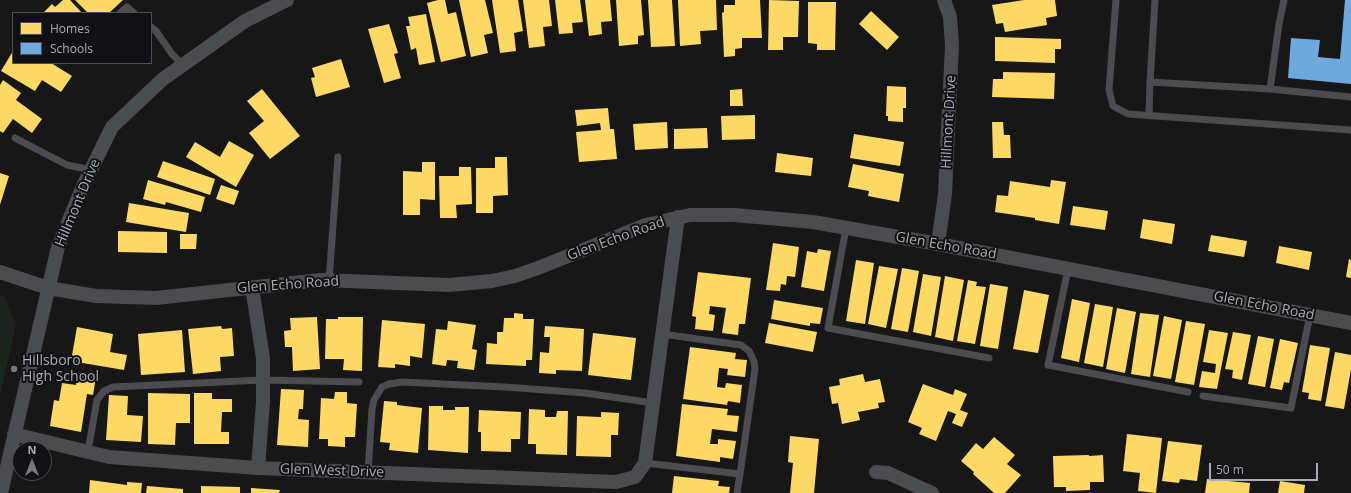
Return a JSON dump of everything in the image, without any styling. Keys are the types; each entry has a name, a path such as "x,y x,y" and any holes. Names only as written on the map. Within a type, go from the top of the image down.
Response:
{"street":[{"name":"Hillmont Drive","path":"1,493 58,247 112,127 163,79 245,22 287,0"},
{"name":"Hillmont Drive","path":"938,244 945,194 952,46 950,17 944,0"},
{"name":"Glen Echo Road","path":"0,272 48,288 96,296 156,298 329,280 449,285 492,281 515,276 646,225 678,217 690,215 734,215 813,222 938,244 1351,323"},
{"path":"645,463 678,217"},
{"path":"252,287 263,358 263,402 258,468"},
{"name":"Glen West Drive","path":"14,434 109,457 258,468 616,482 635,477 645,463"},
{"path":"876,472 888,473 932,493"}],"lane":[{"path":"1116,0 1109,90 1113,106 1128,114 1351,130"},
{"path":"1148,115 1155,0"},
{"path":"1270,89 1279,24 1284,0"},
{"path":"121,12 127,7 133,12"},
{"path":"152,29 156,31 172,54 183,65"},
{"path":"1150,82 1270,89 1351,97"},
{"path":"15,138 67,165 92,170"},
{"path":"329,280 338,157"},
{"path":"846,228 828,328 989,358"},
{"path":"1068,269 1048,365 1188,392"},
{"path":"1203,396 1291,408 1310,315"},
{"path":"662,334 741,346 748,351 754,361 755,369 737,493"},
{"path":"88,451 97,400 104,391 113,387 263,380 359,382"},
{"path":"368,472 374,400 382,387 389,384 402,382 505,387 584,394 653,403"},
{"path":"645,463 740,474"}],"shaded area":[{"path":"0,296 5,297 16,325 0,396"}],"building: Homes":[{"path":"63,0 70,0 81,12 44,12 52,4 55,7"},
{"path":"75,0 123,0 110,12 87,12"},
{"path":"445,0 448,14 456,12 466,56 441,62 427,3"},
{"path":"459,0 485,0 493,33 484,35 488,53 471,57"},
{"path":"492,0 518,0 523,31 514,33 516,51 500,53"},
{"path":"523,0 549,0 552,26 543,27 545,46 529,48"},
{"path":"555,0 580,0 583,22 572,23 573,33 559,34"},
{"path":"585,0 610,0 612,21 601,22 602,34 589,36"},
{"path":"616,0 641,0 644,35 638,36 638,44 619,46"},
{"path":"648,0 672,0 675,46 651,47"},
{"path":"678,0 716,0 717,30 700,31 701,44 680,46"},
{"path":"735,0 760,0 762,38 742,38 742,48 735,49 735,56 724,57 722,13 724,12 724,5 735,5"},
{"path":"769,0 799,1 798,37 783,37 783,50 768,50"},
{"path":"1024,0 1055,0 1057,16 1046,18 1047,25 1005,32 1003,23 996,24 992,5"},
{"path":"808,2 836,2 835,50 817,50 817,44 808,43"},
{"path":"871,11 899,37 887,50 859,24"},
{"path":"426,14 435,62 419,65 416,48 411,50 406,26 410,26 408,17"},
{"path":"389,24 398,53 394,54 401,78 384,83 368,29"},
{"path":"995,37 1061,39 1061,49 1055,49 1055,63 995,61"},
{"path":"12,53 12,64 53,64 72,76 61,92 42,80 35,91 1,71"},
{"path":"341,59 350,87 316,97 311,78 315,77 312,68"},
{"path":"1003,72 1055,73 1054,99 992,97 993,79 1003,79"},
{"path":"3,80 21,93 16,100 42,119 32,133 13,119 3,133 0,131 0,85"},
{"path":"887,86 906,87 906,108 903,108 903,122 888,121 888,116 886,116"},
{"path":"262,89 300,136 270,159 249,133 264,121 247,101"},
{"path":"742,89 743,106 730,106 730,90"},
{"path":"608,108 610,129 614,129 617,159 579,162 576,132 601,130 600,123 577,126 575,110"},
{"path":"755,115 755,139 722,140 721,116"},
{"path":"667,122 668,148 635,150 633,124"},
{"path":"992,122 1003,122 1004,135 1010,135 1011,158 993,158"},
{"path":"707,128 708,148 674,149 674,129"},
{"path":"854,134 904,142 900,166 850,158"},
{"path":"229,141 254,155 236,187 186,157 195,142 220,157"},
{"path":"777,153 813,158 811,176 775,172"},
{"path":"495,157 507,157 508,195 493,196 493,213 476,213 476,168 495,168"},
{"path":"163,161 215,179 210,195 157,177"},
{"path":"422,162 435,162 435,200 420,199 420,215 403,215 403,171 422,172"},
{"path":"853,164 904,174 899,202 868,196 869,191 848,187"},
{"path":"459,167 471,167 472,204 456,205 457,218 440,218 439,176 459,176"},
{"path":"0,173 9,176 0,205"},
{"path":"148,180 205,197 201,212 166,202 165,205 143,199"},
{"path":"1051,180 1066,182 1059,224 1035,220 1035,218 995,212 997,195 1008,196 1010,181 1050,187"},
{"path":"221,185 239,191 234,205 216,199"},
{"path":"129,203 189,213 186,232 126,222"},
{"path":"1073,206 1108,211 1105,230 1070,225"},
{"path":"1143,219 1175,224 1172,244 1140,238"},
{"path":"118,231 167,232 167,253 118,252"},
{"path":"180,234 197,234 196,249 180,249"},
{"path":"1211,235 1247,241 1244,257 1208,251"},
{"path":"773,243 799,247 795,277 787,276 786,285 781,284 780,291 766,290"},
{"path":"1279,246 1312,252 1309,270 1276,263"},
{"path":"818,249 831,251 824,291 801,287 807,251 817,253"},
{"path":"1349,259 1351,260 1351,278 1346,277"},
{"path":"856,260 874,263 865,324 846,321"},
{"path":"879,266 898,269 886,328 868,324"},
{"path":"902,268 919,271 908,332 891,329"},
{"path":"698,272 751,278 745,324 739,324 738,335 722,333 726,308 710,306 709,314 715,315 713,331 695,329 696,317 692,316"},
{"path":"923,274 941,277 931,336 913,332"},
{"path":"945,276 964,280 953,341 935,337"},
{"path":"968,280 977,282 976,286 986,287 975,344 957,341"},
{"path":"990,284 1008,287 998,349 980,346"},
{"path":"1024,290 1049,295 1038,353 1013,349"},
{"path":"1072,299 1090,303 1079,362 1061,358"},
{"path":"774,300 823,308 820,324 810,323 810,326 771,319"},
{"path":"1095,304 1113,307 1103,367 1084,363"},
{"path":"1117,308 1136,312 1125,373 1106,369"},
{"path":"514,313 523,314 523,319 534,319 532,360 526,360 526,366 486,364 487,343 497,344 497,332 503,332 504,318 514,318"},
{"path":"1140,313 1159,315 1150,377 1131,374"},
{"path":"1164,316 1182,320 1171,379 1153,376"},
{"path":"317,317 320,369 293,371 292,347 285,347 284,331 291,330 290,318"},
{"path":"338,317 363,317 362,371 343,370 344,359 325,359 326,319 338,319"},
{"path":"382,320 425,324 422,358 410,356 410,366 395,364 395,368 378,367"},
{"path":"448,321 476,325 472,349 477,350 474,370 457,368 458,361 447,360 446,366 432,364 436,329 447,330"},
{"path":"1186,321 1205,324 1194,385 1175,382"},
{"path":"769,323 817,332 813,352 765,343"},
{"path":"221,326 222,329 232,328 234,356 220,357 221,371 193,374 188,329"},
{"path":"545,326 584,329 582,371 556,370 556,374 539,373 540,352 549,353 550,337 544,337"},
{"path":"77,327 113,334 110,352 127,355 124,370 71,361"},
{"path":"182,330 185,372 141,375 138,334"},
{"path":"1209,330 1228,333 1217,389 1199,387 1202,371 1215,373 1216,364 1203,362"},
{"path":"1233,332 1251,335 1242,380 1232,378 1233,370 1225,369"},
{"path":"593,333 636,338 631,380 588,375"},
{"path":"1258,336 1274,339 1265,387 1248,384"},
{"path":"1280,339 1298,343 1289,383 1284,382 1282,390 1270,388"},
{"path":"1310,345 1330,348 1321,401 1308,399 1309,393 1302,392"},
{"path":"690,347 736,353 735,359 747,360 745,377 727,375 728,369 719,368 717,387 725,388 726,383 742,385 740,403 728,401 727,405 683,399"},
{"path":"1335,352 1351,355 1351,369 1344,409 1325,406"},
{"path":"78,374 96,377 93,395 87,394 81,432 50,426 54,400 59,401 62,383 76,385"},
{"path":"863,374 865,382 880,379 885,402 878,403 879,408 858,412 860,420 842,424 838,403 832,404 829,387 840,385 839,379"},
{"path":"923,384 953,395 955,389 967,394 960,410 968,413 962,427 952,423 956,414 948,411 936,441 919,434 922,428 908,422"},
{"path":"281,389 304,390 303,409 299,409 298,419 309,420 308,447 277,445"},
{"path":"335,392 347,392 347,403 357,404 355,437 345,437 345,447 328,446 328,439 319,439 321,398 334,399"},
{"path":"148,393 190,394 190,423 176,423 175,445 148,444"},
{"path":"194,393 212,393 212,399 232,399 232,412 222,412 221,432 229,432 229,444 194,444"},
{"path":"109,395 128,396 127,415 143,416 141,442 106,440"},
{"path":"384,401 397,402 397,405 422,408 418,453 389,450 390,443 380,442"},
{"path":"682,404 728,409 727,415 739,416 737,432 712,429 710,444 718,444 718,439 736,441 733,459 720,457 720,462 676,456"},
{"path":"429,406 443,406 443,410 455,410 455,407 469,407 468,453 428,450"},
{"path":"529,409 545,410 545,417 556,417 557,411 568,411 567,455 536,454 536,444 528,444"},
{"path":"479,410 521,412 520,439 511,439 511,452 481,451 481,432 478,432"},
{"path":"601,412 619,413 618,435 611,435 611,457 576,456 577,416 601,417"},
{"path":"1127,434 1162,438 1156,493 1138,491 1140,473 1123,471"},
{"path":"790,436 819,439 814,493 790,493 793,463 788,462"},
{"path":"994,437 1015,455 1007,464 1021,475 1005,493 994,493 961,461 976,443 983,449"},
{"path":"1168,441 1202,445 1197,481 1180,479 1179,483 1162,481"},
{"path":"1103,455 1104,482 1090,482 1090,490 1066,491 1066,487 1054,487 1053,456"},
{"path":"674,476 719,481 718,486 730,487 729,493 672,493"},
{"path":"1207,479 1250,483 1249,493 1205,493"},
{"path":"90,480 127,485 127,482 142,483 141,493 89,493"},
{"path":"1280,481 1305,485 1304,493 1278,493"},
{"path":"147,486 183,489 183,493 146,493"},
{"path":"201,486 240,487 240,493 201,493"},
{"path":"251,488 280,490 279,493 251,493"}],"building: Schools":[{"path":"1345,0 1351,0 1351,84 1288,78 1291,38 1320,40 1318,57 1340,59"}],"place":[{"name":"Hillsboro High School","path":"14,369"}]}
